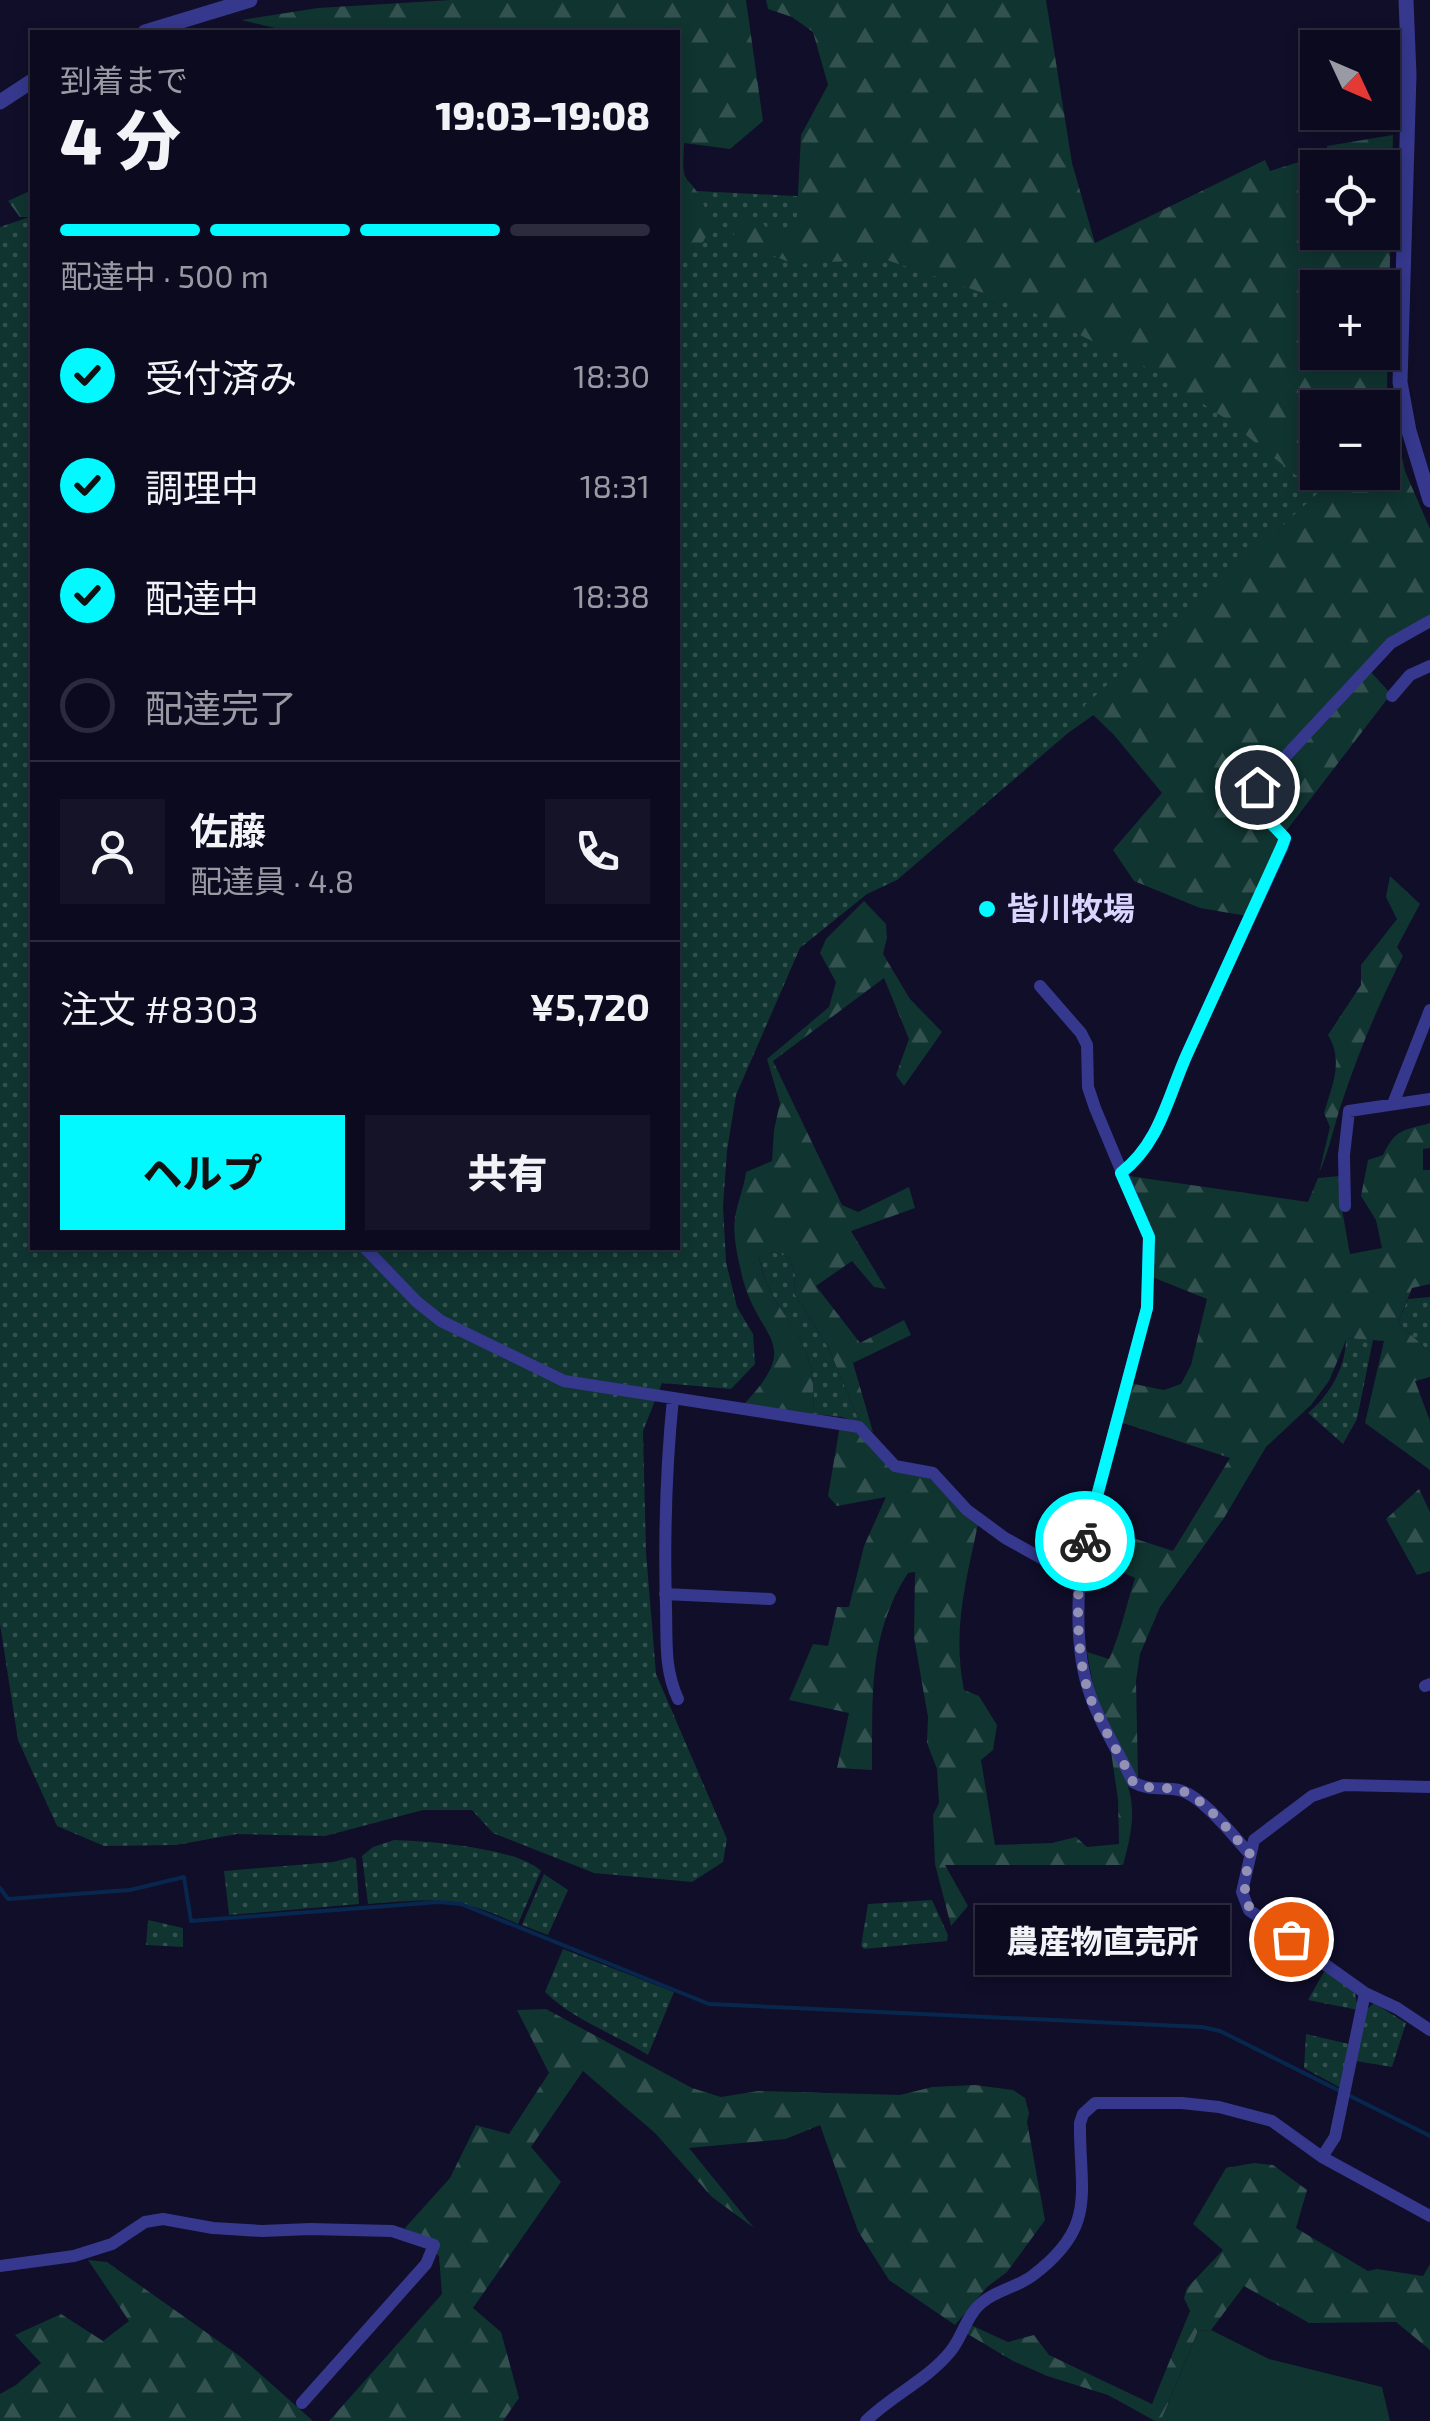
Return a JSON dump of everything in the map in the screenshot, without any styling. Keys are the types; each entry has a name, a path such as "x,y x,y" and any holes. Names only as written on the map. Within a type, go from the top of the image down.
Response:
{"street":[{"path":"149,30 203,6 250,0"},
{"path":"1406,0 1409,74 1400,382 1408,431 1430,500"},
{"path":"0,102 30,82"},
{"path":"1121,1173 1137,1160 1160,1126 1182,1065 1285,838 1253,804 1257,787 1391,644 1430,621"},
{"path":"1392,696 1410,675 1430,666"},
{"path":"1040,986 1081,1034 1086,1046 1088,1087 1149,1237 1147,1308 1079,1578 1080,1645 1090,1696 1133,1782 1194,1796 1250,1854"},
{"path":"1393,1104 1430,1010"},
{"path":"1345,1206 1344,1155 1350,1111 1430,1099"},
{"path":"367,1250 441,1321 564,1382 844,1422 859,1428 895,1466 933,1472 967,1510 1005,1538 1079,1578"},
{"path":"673,1398 664,1489 668,1677 678,1699"},
{"path":"666,1594 770,1600"},
{"path":"1430,1787 1367,1783 1326,1789 1254,1840 1242,1892 1249,1910 1365,1994 1397,2008 1430,2030"},
{"path":"1322,2157 1335,2137 1365,1994"},
{"path":"866,2421 930,2373 953,2349 984,2300 1034,2274 1067,2240 1084,2200 1080,2123 1095,2102 1152,2101 1219,2107 1272,2121 1322,2157 1430,2216"},
{"path":"0,2266 74,2256 112,2244 145,2222 163,2219 262,2231 392,2231 434,2245 426,2264 302,2404"}],"green space":[{"path":"451,0 746,0 763,121 730,149 684,143 685,176 702,201 709,222 704,240 680,262 680,30 284,30 241,20 318,8"},
{"path":"766,0 1046,0 1072,163 1095,243 1265,160 1270,171 1300,162 1300,250 1390,250 1390,270 1300,270 1300,370 1387,370 1388,390 1300,390 1300,479 1226,419 1152,370 1018,305 884,259 794,264 739,246 732,238 740,221 759,217 768,231 796,233 801,135 828,85 813,32 792,17 768,9"},
{"path":"1393,135 1393,150 1328,150 1327,146"},
{"path":"680,190 892,201 1300,461 1300,490 1332,490 1132,688 1068,733 897,880 867,894 800,948 736,1095 727,1151 723,1206 726,1262 737,1307 753,1334 755,1364 731,1389 662,1383 643,1431 646,1552 656,1674 727,1839 723,1862 692,1882 594,1873 493,1833 472,1810 423,1810 325,1836 237,1834 176,1845 104,1846 57,1826 18,1740 0,1624 0,227 30,217 30,1250 680,1250"},
{"path":"30,191 30,217 20,217 8,201"},
{"path":"1400,447 1405,471 1430,529 1430,617 1367,663 1245,795 1244,801 1281,840 1247,916 1200,908 1134,881 1113,850 1162,793 1084,706 1318,493 1314,490 1400,490"},
{"path":"1371,672 1391,694 1286,831 1256,800 1257,795"},
{"path":"1390,876 1420,904 1397,947 1403,956 1363,1044 1319,1173 1330,1127 1324,1113 1336,1064 1328,1035 1361,985 1361,965 1397,919 1386,897"},
{"path":"864,901 886,924 883,954 910,999 942,1032 904,1086 896,1075 909,1039 884,978 773,1061 842,1205 858,1212 909,1187 915,1208 851,1231 886,1289 874,1287 852,1261 816,1286 860,1343 904,1320 911,1335 853,1363 873,1432 860,1423 829,1349 794,1293 795,1275 789,1257 772,1252 759,1257 763,1273 808,1358 813,1414 744,1404 762,1383 774,1354 743,1280 734,1233 746,1172 772,1161 780,1103 767,1059 829,1007 836,982 820,953 826,939"},
{"path":"1430,1123 1430,1148 1423,1149 1423,1170 1430,1170 1430,1284 1412,1288 1398,1323 1430,1352 1430,1377 1415,1381 1430,1421 1430,1470 1365,1423 1384,1341 1347,1338 1329,1381 1311,1405 1266,1447 1224,1518 1160,1607 1140,1654 1136,1681 1135,1777 1095,1695 1087,1652 1109,1659 1135,1578 1124,1573 1133,1538 1173,1551 1230,1458 1120,1422 1129,1383 1164,1390 1181,1384 1191,1365 1207,1299 1152,1277 1129,1176 1308,1202 1318,1178 1340,1176 1350,1254 1382,1248 1376,1220 1361,1196 1368,1160 1383,1155 1401,1132"},
{"path":"772,1252 789,1257 795,1275 794,1293 829,1349 860,1423 813,1414 808,1358 763,1272 759,1256"},
{"path":"1430,1297 1430,1352 1398,1323 1408,1299"},
{"path":"1346,1338 1373,1340 1357,1419 1343,1444 1308,1413 1335,1380"},
{"path":"840,1425 855,1431 895,1471 924,1473 978,1524 962,1606 959,1647 964,1690 979,1696 997,1725 993,1750 981,1760 995,1845 1052,1843 1076,1837 1087,1847 1119,1844 1118,1799 1109,1738 1131,1799 1131,1827 1123,1865 945,1865 968,1906 951,1926 935,1864 933,1815 939,1803 937,1769 927,1743 928,1717 914,1637 915,1572 908,1573 895,1597 879,1644 873,1693 872,1770 837,1768 849,1713 789,1700 813,1644 828,1646 837,1607 849,1607 864,1546 886,1497 837,1506 828,1496"},
{"path":"1419,1489 1430,1512 1430,1571 1417,1575 1386,1519"},
{"path":"394,1840 493,1851 541,1871 518,1924 477,1908 444,1901 368,1904 362,1856 373,1847"},
{"path":"356,1859 359,1904 229,1915 224,1871"},
{"path":"544,1874 568,1890 548,1935 522,1925"},
{"path":"932,1900 948,1935 947,1941 864,1949 861,1946 868,1904"},
{"path":"148,1920 183,1928 183,1947 146,1945"},
{"path":"563,1949 674,1992 648,2055 582,2019 545,1992"},
{"path":"1325,1970 1355,1993 1358,2010 1308,2000"},
{"path":"1374,2003 1406,2023 1392,2067 1356,2061 1366,2010"},
{"path":"546,2009 692,2088 721,2097 758,2091 900,2095 932,2087 975,2085 1013,2090 1025,2098 1029,2113 1027,2122 1045,2220 1007,2272 987,2287 955,2325 889,2280 858,2231 820,2125 786,2139 689,2148 754,2228 712,2197 655,2133 583,2071 531,2147 561,2182 473,2308 501,2332 519,2398 503,2421 329,2421 442,2294 439,2256 405,2228 450,2178 476,2125 509,2134 549,2073 517,2010"},
{"path":"1306,2034 1349,2044 1341,2088 1304,2068"},
{"path":"1254,2163 1273,2165 1307,2190 1296,2228 1368,2271 1423,2276 1430,2264 1430,2350 1396,2322 1309,2323 1244,2286 1211,2330 1198,2331 1161,2421 1155,2421 1108,2395 1013,2361 966,2333 971,2325 1008,2342 1034,2335 1049,2355 1152,2404 1190,2311 1184,2298 1187,2288 1223,2250 1193,2224 1226,2168"},
{"path":"88,2260 107,2262 241,2357 313,2421 0,2421 0,2394 41,2363 15,2335 61,2314 103,2341 129,2321"},
{"path":"1211,2330 1269,2359 1382,2387 1390,2421 1161,2421 1198,2331"}],"waterway":[{"path":"0,1888 8,1899 130,1890 184,1877 191,1921 439,1902 461,1904 709,2004 1202,2027 1220,2031 1340,2091"},
{"path":"1348,2095 1430,2136"}],"way so far":[{"path":"1085,1541 1079,1578 1080,1645 1090,1696 1133,1782 1194,1796 1250,1854 1242,1892 1249,1910 1291,1939"}],"place":[{"name":"皆川牧場","path":"987,909"},
{"name":"農産物直売所","path":"1291,1939"}],"route":[{"path":"1085,1541 1147,1308 1149,1237 1121,1173 1137,1160 1160,1126 1182,1065 1285,838 1253,804 1257,787"}]}
